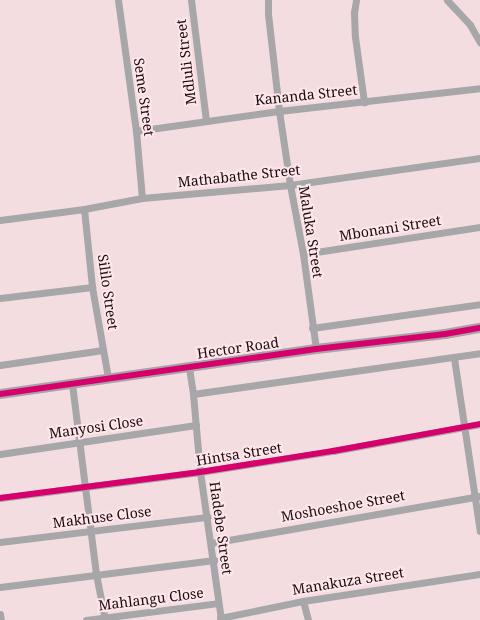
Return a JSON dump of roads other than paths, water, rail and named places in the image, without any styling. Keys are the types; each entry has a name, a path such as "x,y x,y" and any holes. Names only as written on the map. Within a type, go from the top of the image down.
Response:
{"street":[{"name":"Seme Street","path":"118,0 136,131 142,198"},
{"name":"Mdluli Street","path":"191,0 206,120"},
{"name":"Maluka Street","path":"268,0 268,14 279,111 290,185 303,254 316,349"},
{"path":"356,0 354,12 364,102"},
{"path":"447,0 470,25 480,42"},
{"name":"Kananda Street","path":"136,131 206,120 480,88"},
{"name":"Mathabathe Street","path":"0,220 84,209 142,198 290,185 480,158"},
{"name":"Sililo Street","path":"84,209 92,286 108,378"},
{"name":"Mbonani Street","path":"303,254 480,228"},
{"path":"0,298 92,286"},
{"path":"312,328 480,304"},
{"name":"Hector Road","path":"0,394 316,349 480,328"},
{"path":"0,364 103,350"},
{"path":"193,394 454,358 480,353"},
{"path":"454,358 477,496 480,531"},
{"name":"Hadebe Street","path":"189,368 193,394 200,472 214,560 220,619"},
{"path":"72,384 96,574 105,619"},
{"name":"Hintsa Street","path":"0,498 200,472 333,451 480,424"},
{"name":"Manyosi Close","path":"0,454 196,425"},
{"name":"Moshoeshoe Street","path":"211,543 477,496"},
{"name":"Makhuse Close","path":"0,542 207,517"},
{"path":"0,587 214,560"},
{"name":"Manakuza Street","path":"220,619 303,601 480,574"},
{"path":"303,601 308,620"},
{"name":"Mahlangu Close","path":"86,620 105,619 218,603"},
{"path":"0,614 1,620"}]}
